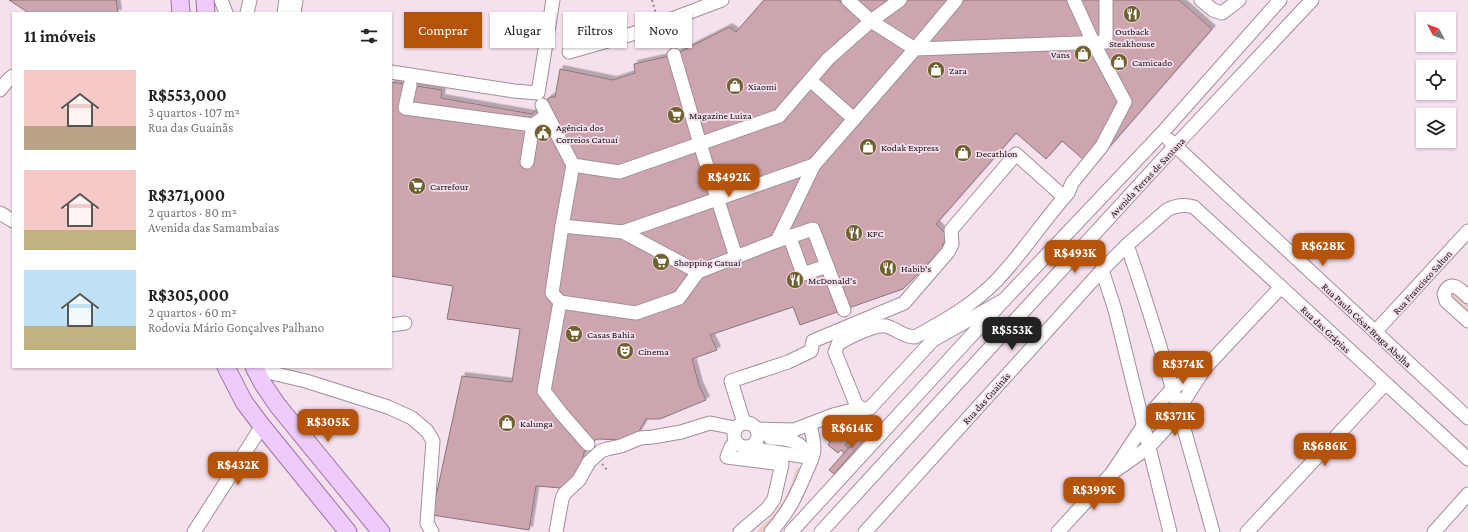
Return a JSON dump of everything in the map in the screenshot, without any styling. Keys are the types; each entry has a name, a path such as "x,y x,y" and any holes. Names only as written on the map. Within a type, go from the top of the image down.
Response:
{"main road":[{"path":"180,0 181,12"},
{"path":"205,0 206,12"},
{"path":"227,368 244,402 348,532"},
{"path":"254,368 278,406 381,532"}],"street":[{"path":"221,0 226,12"},
{"path":"247,12 250,0"},
{"path":"284,12 286,0"},
{"path":"294,12 296,0"},
{"path":"392,72 514,91 538,93 553,0"},
{"path":"569,52 632,34 722,0"},
{"path":"848,0 871,21 914,49 1106,42 1106,0"},
{"path":"573,165 619,172 780,116 828,59 871,21 900,0"},
{"path":"777,241 814,166 956,0"},
{"path":"860,408 854,400 836,352 838,344 876,327 885,326 910,337 915,337 956,314 995,282 1064,197 1072,183 1102,146 1125,102 1093,42 1074,0"},
{"path":"1201,0 1213,10 1222,13 1239,0"},
{"name":"Avenida Terras de Santana","path":"790,532 1004,300 1162,133 1280,0"},
{"name":"Avenida Terras de Santana","path":"821,532 1175,146 1312,0"},
{"path":"674,55 700,144 736,257"},
{"path":"0,90 12,77"},
{"path":"810,80 854,119"},
{"path":"410,85 405,108 533,126"},
{"path":"527,162 533,126 544,110 573,165 552,293 560,302 636,313 680,298 698,272 777,241 790,238 813,229 844,310"},
{"name":"Rua Paulo César Braga Abelha","path":"1162,133 1468,418"},
{"path":"809,459 741,447 735,442 733,435 740,426 731,381 788,362 812,346 904,303 948,252 952,244 951,230 1016,154 1064,197"},
{"path":"623,232 814,166"},
{"name":"Rua das Guainãs","path":"865,532 1102,270 1167,210 1174,206 1181,205"},
{"name":"Rua das Grápias","path":"1181,205 1194,207 1468,459"},
{"path":"0,213 12,220"},
{"path":"562,226 623,232 698,272"},
{"name":"Rua Francisco Salton","path":"1375,332 1468,231"},
{"path":"790,238 803,274 827,266"},
{"path":"1127,246 1178,409 1213,532"},
{"path":"1102,270 1115,310 1170,532"},
{"path":"1468,297 1455,286 1447,288 1444,294 1446,301 1468,320"},
{"path":"1112,472 1149,447 1168,426 1205,368 1281,287"},
{"path":"757,433 790,431 833,415 860,408 870,408 933,340 1004,300"},
{"path":"560,302 544,391 588,444"},
{"path":"392,325 405,323"},
{"path":"812,346 836,352"},
{"path":"254,368 306,381 388,407 412,418 427,431 433,441 427,523 432,532 441,530 443,532"},
{"path":"1058,532 1112,472 1155,408 1172,390 1205,368"},
{"path":"1247,532 1385,384"},
{"path":"556,532 564,494 579,480 590,462 601,452 607,449 621,446 640,438 681,432 710,423 740,426 750,423 757,433 798,443 805,449 809,459"},
{"path":"771,532 795,499 809,459 814,450 809,424"},
{"path":"194,532 262,426"},
{"path":"748,448 755,444 757,433"},
{"path":"735,442 727,457 782,464 774,499 767,509 740,532"},
{"path":"1434,532 1468,494"}],"shaded area":[{"path":"1453,293 1455,293 1468,305 1468,313 1451,297"},
{"path":"796,468 801,469 794,492 767,532 758,532 783,502 787,495"}],"building":[{"path":"9,0 116,0 118,12 27,12"},
{"name":"Shopping Catuaí","path":"764,0 838,0 842,3 844,0 1179,0 1212,29 1092,167 1062,141 1046,159 1016,133 936,224 949,237 942,245 944,247 903,289 800,325 793,307 710,335 717,350 692,359 699,385 706,400 660,419 646,419 637,435 624,440 598,439 593,441 585,448 580,470 561,488 536,486 529,530 432,515 462,376 512,382 520,329 447,319 453,286 392,276 392,82 442,90 441,98 532,114 550,97 555,97 560,69 613,80 635,73 634,64 674,55 688,48 692,48 692,46 729,27 736,32"},
{"path":"854,420 861,426 852,437 856,440 851,445 848,442 845,445 849,448 844,453 841,450 838,453 828,445 830,442 824,437 830,432 845,428"},
{"path":"871,423 875,427 834,474 829,470"}],"place":[{"name":"Outback Steakhouse","path":"1132,14"},
{"name":"Vans","path":"1083,54"},
{"name":"Camicado","path":"1119,62"},
{"name":"Zara","path":"936,70"},
{"name":"Xiaomi","path":"735,86"},
{"name":"Magazine Luiza","path":"676,115"},
{"name":"Agência dos Correios Catuaí","path":"543,133"},
{"name":"Kodak Express","path":"868,147"},
{"name":"Decathlon","path":"963,153"},
{"name":"Carrefour","path":"417,186"},
{"name":"KFC","path":"854,233"},
{"name":"Shopping Catuaí","path":"661,262"},
{"name":"Habib's","path":"888,268"},
{"name":"McDonald's","path":"795,280"},
{"name":"Casas Bahia","path":"574,334"},
{"name":"Cinema","path":"625,351"},
{"name":"Kalunga","path":"507,423"}]}
